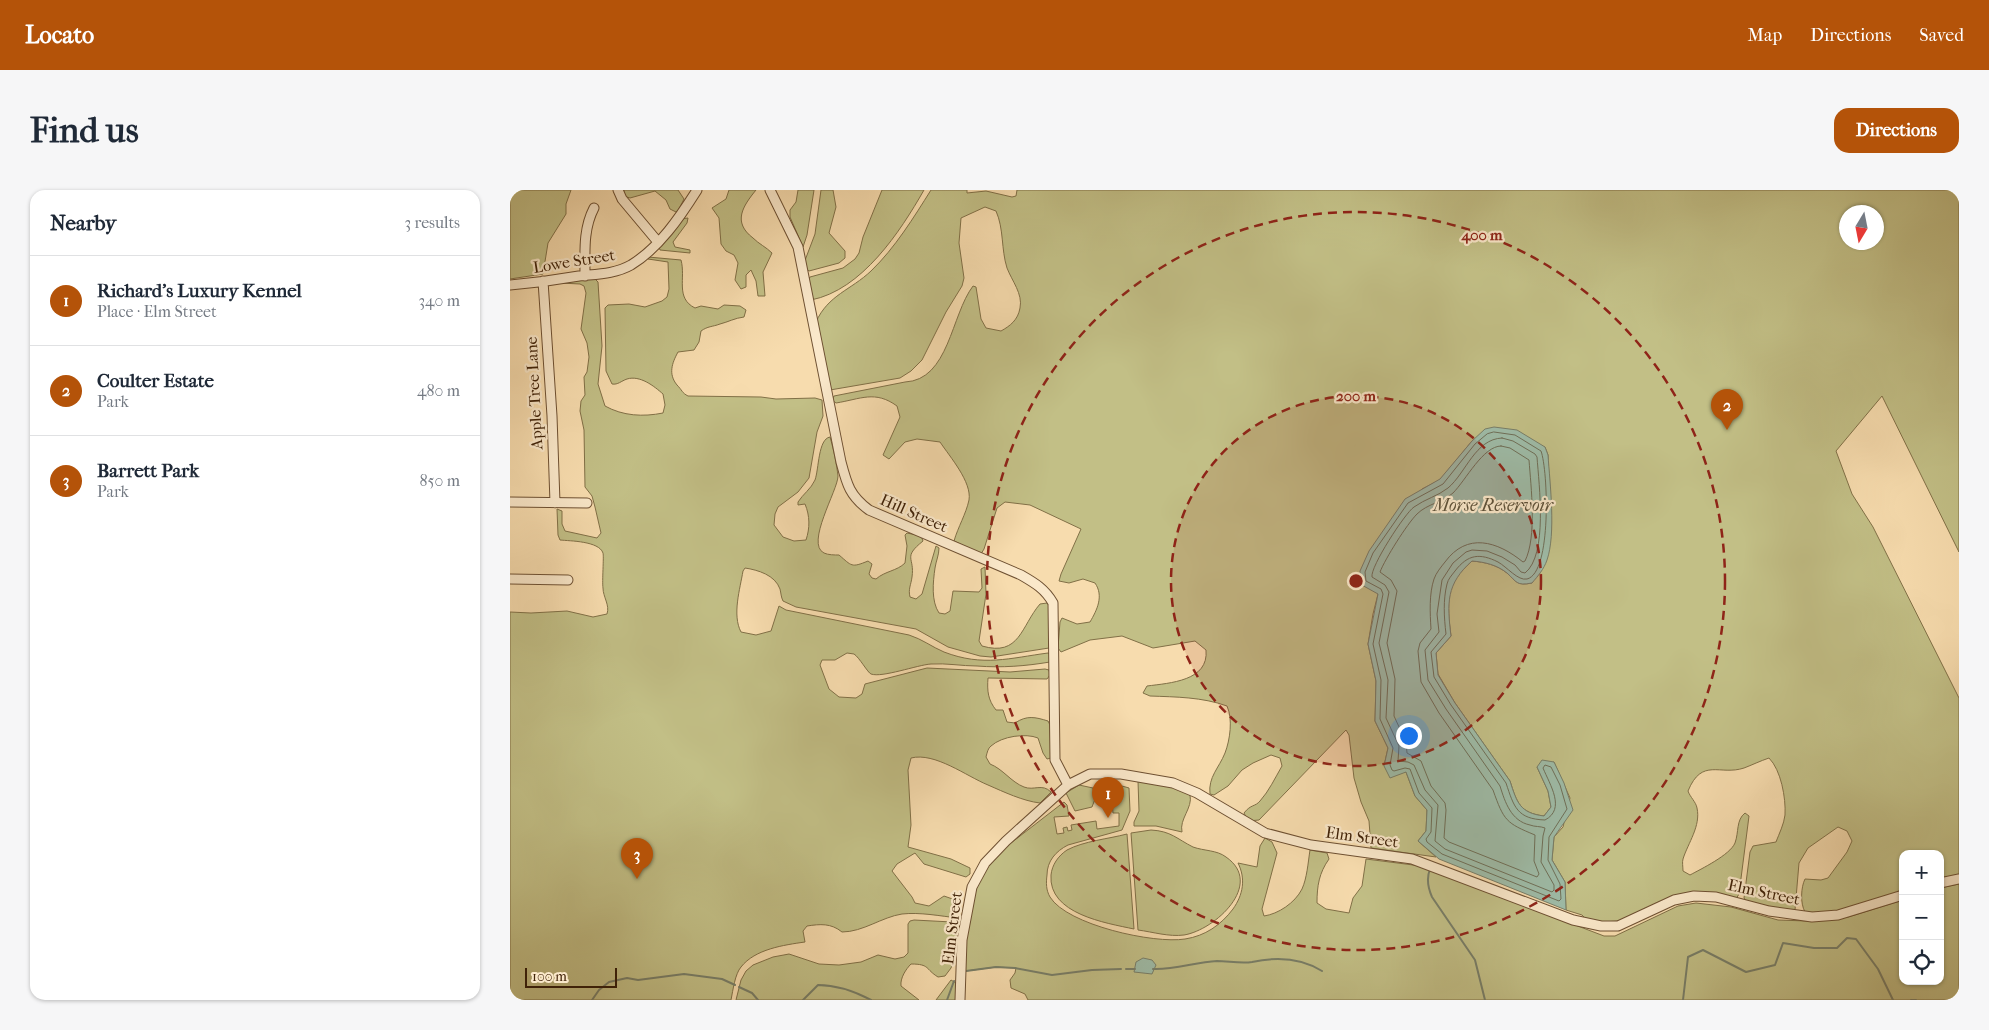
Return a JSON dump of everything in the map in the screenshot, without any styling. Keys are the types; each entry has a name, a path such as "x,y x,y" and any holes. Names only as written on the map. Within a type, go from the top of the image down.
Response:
{"street":[{"path":"618,190 622,199 658,242"},
{"name":"Lowe Street","path":"510,285 585,276 627,267 658,242 686,209 697,190"},
{"name":"Hill Street","path":"770,190 798,247 841,462 850,491 858,502 869,510 1037,583 1047,592 1053,603 1055,760 1061,775 1068,785"},
{"path":"585,276 585,239 587,224 594,208"},
{"name":"Apple Tree Lane","path":"543,282 552,416 555,503"},
{"path":"510,502 587,503"},
{"path":"510,579 568,580"},
{"name":"Elm Street","path":"960,1000 962,940 972,887 985,863 1068,785 1084,775 1096,773 1134,776 1173,783 1197,793 1266,833 1311,845 1412,859 1573,920 1601,926 1618,926 1674,900 1694,896 1716,897 1769,911 1812,917 1838,914 1899,896"},
{"path":"1944,882 1959,879"}],"shaded area":[{"path":"510,190 571,190 566,204 566,214 548,243 543,274 510,279"},
{"path":"624,190 678,190 684,199 676,212 670,209 666,200 655,191 630,198 624,196"},
{"path":"729,190 756,190 744,208 741,220 747,232 772,253 763,272 765,296 758,296 756,281 751,270 746,275 746,287 741,289 735,280 738,263 734,255 726,251 721,244 719,218 712,208 726,199"},
{"path":"798,190 814,190 807,235 803,247 790,217 790,210 796,202"},
{"path":"821,190 833,190 836,207 829,233 845,251 845,258 839,263 809,271 805,268 804,263 815,234"},
{"path":"882,190 924,190 891,241 863,272 830,294 811,300 808,280 810,277 843,268 855,259 859,253 863,237"},
{"path":"931,190 967,190 967,193 986,191 1012,197 1016,196 1017,190 1959,190 1959,552 1882,396 1836,451 1852,494 1873,527 1959,698 1959,875 1944,880 1944,850 1899,850 1899,893 1842,911 1829,913 1805,912 1802,904 1802,895 1805,879 1821,880 1828,878 1847,852 1852,841 1847,831 1838,827 1808,848 1799,863 1795,910 1788,911 1746,901 1744,898 1750,852 1753,846 1776,842 1785,815 1785,801 1780,777 1769,758 1735,770 1706,771 1699,774 1688,791 1696,806 1698,815 1696,828 1683,860 1683,871 1690,875 1715,861 1732,848 1735,843 1740,819 1745,813 1749,816 1739,894 1736,899 1691,893 1619,921 1602,922 1587,920 1582,915 1566,910 1565,882 1552,860 1554,837 1563,827 1570,798 1554,762 1537,767 1548,791 1551,807 1544,816 1536,815 1521,806 1510,781 1455,703 1438,674 1436,653 1451,636 1449,595 1453,583 1459,574 1472,561 1477,561 1499,568 1520,584 1532,583 1551,533 1548,455 1545,447 1472,441 1440,480 1422,489 1378,594 1368,644 1376,681 1375,721 1388,748 1384,766 1406,772 1415,796 1427,810 1426,831 1418,841 1436,857 1371,848 1369,821 1354,778 1349,735 1346,730 1259,820 1248,821 1244,813 1258,803 1269,789 1282,766 1280,758 1271,755 1253,763 1242,770 1228,786 1214,795 1210,794 1212,778 1225,753 1228,742 1230,723 1227,706 1199,699 1150,696 1143,693 1147,686 1177,681 1195,674 1205,660 1206,650 1195,641 1153,648 1122,636 1090,640 1061,652 1058,648 1062,618 1077,624 1090,622 1095,613 1099,598 1098,588 1095,583 1083,579 1069,583 1059,581 1081,529 1030,505 1005,502 997,508 981,554 954,541 968,505 969,493 964,478 940,442 917,439 905,442 889,459 883,455 900,417 897,406 882,398 875,397 836,403 832,400 834,396 920,378 931,370 947,344 959,313 973,286 976,287 981,319 986,328 1001,331 1010,325 1017,316 1021,303 1007,268 999,218 996,211 985,207 961,218 959,243 964,278 962,286 946,312 922,360 911,371 900,378 830,390 816,322 827,305 871,271 904,232"},
{"path":"688,218 687,223 673,242 675,247 690,250 690,253 660,250 659,247 676,229 681,219"},
{"path":"648,257 681,260 683,293 689,304 695,308 701,306 718,309 724,305 740,306 746,310 744,317 708,327 701,331 699,342 694,350 678,352 673,364 672,373 674,381 684,394 688,396 776,399 815,398 822,400 823,416 817,432 809,478 798,492 778,507 775,514 774,525 783,537 794,541 806,540 809,526 808,513 805,504 798,505 798,502 815,480 823,443 830,437 838,476 818,539 819,548 824,553 839,555 852,565 868,561 872,564 869,574 872,578 876,579 905,563 907,546 905,535 907,533 921,536 923,541 911,555 912,577 909,589 910,597 916,599 922,594 936,546 939,548 939,553 934,573 934,597 939,613 945,614 950,611 953,591 979,592 982,588 981,569 985,567 986,594 979,641 982,646 995,648 1004,647 1012,643 1040,604 1047,603 1050,607 1049,648 991,657 980,656 948,647 916,629 796,607 783,601 778,584 774,580 760,572 745,568 737,610 738,625 741,632 756,635 771,631 779,606 786,610 909,635 958,657 996,660 1050,654 1050,662 1032,665 996,667 931,664 876,675 871,674 854,654 847,653 835,660 822,660 820,665 829,689 839,697 856,698 862,694 865,684 927,668 1010,672 1049,670 1050,675 1047,679 988,678 988,687 991,703 996,710 1003,710 1007,722 1015,723 1031,718 1048,721 1050,725 1051,758 1047,759 1038,738 1033,736 1014,736 1001,740 989,748 986,757 990,764 1019,785 1028,788 1044,788 1051,792 1040,803 1034,802 1000,790 930,758 911,758 908,770 911,825 908,847 951,859 970,868 970,874 966,877 924,864 915,853 897,864 892,871 915,903 929,906 944,896 961,902 958,918 902,914 857,930 842,932 834,927 825,925 807,926 803,931 805,942 770,949 747,961 737,974 731,1000 510,1000 510,612 567,611 593,617 607,614 608,611 603,588 603,553 596,546 584,542 560,540 558,535 557,509 562,511 562,524 565,531 597,538 601,533 592,496 585,487 584,430 580,411 581,401 585,395 584,377 587,372 589,357 587,343 581,329 586,293 584,286 580,284 560,283 562,281 594,278 598,282 602,346 598,384 605,406 633,415 663,413 665,405 663,394 655,388 642,380 632,378 612,384 606,371 605,308 608,305 629,304 645,307 662,301 667,297 669,289 668,262 648,259"},
{"path":"1138,781 1177,788 1190,795 1190,804 1182,823 1182,832 1156,826 1134,826 1139,811"},
{"path":"1079,785 1093,788 1095,799 1092,807 1075,811 1066,793"},
{"path":"1099,786 1122,786 1129,788 1130,811 1122,830 1068,845 1060,850 1053,857 1049,865 1046,881 1050,897 1059,907 1092,924 1112,930 1171,940 1192,938 1212,929 1233,909 1241,893 1243,881 1238,863 1257,867 1260,846 1265,838 1272,842 1277,853 1262,909 1264,916 1286,907 1299,894 1305,880 1310,850 1327,853 1329,859 1321,875 1317,897 1317,903 1326,909 1349,913 1353,898 1362,886 1366,859 1421,866 1604,936 1615,936 1678,906 1696,903 1731,907 1778,920 1807,921 1848,917 1899,901 1899,985 1944,985 1944,887 1959,884 1959,1000 1028,1000 1025,994 1011,988 1010,980 1016,968 996,967 966,971 963,962 964,946 973,892 990,864 1011,843 1064,802 1067,805 1069,816 1054,817 1057,834 1064,833 1063,828 1067,827 1068,831 1072,830 1071,825 1096,821 1097,829 1119,826 1119,813 1113,813 1112,803 1101,804 1100,801 1103,799 1102,794 1099,793"},
{"path":"1151,830 1169,834 1193,847 1222,855 1237,868 1240,880 1238,892 1231,904 1221,915 1196,931 1184,935 1173,935 1138,930 1131,833"},
{"path":"1127,834 1134,929 1095,920 1069,908 1059,899 1053,888 1051,875 1056,861 1067,850 1088,842"},
{"path":"914,920 958,924 953,962 945,976 938,977 924,966 917,964 911,964 907,968 901,980 901,986 919,1000 736,1000 741,980 746,971 753,965 773,957 789,954 819,964 839,965 861,962 878,955 895,959 904,957 908,953 908,924"},
{"path":"951,980 956,983 957,1000 936,1000"}],"water":[{"name":"Morse Reservoir","path":"1494,427 1517,430 1545,447 1548,455 1552,509 1550,549 1544,566 1532,583 1520,584 1499,568 1482,562 1472,561 1463,569 1450,595 1451,636 1436,653 1438,675 1455,703 1510,781 1521,806 1536,815 1544,816 1551,807 1548,791 1537,767 1542,760 1554,762 1564,783 1573,810 1554,837 1552,860 1565,882 1566,910 1439,859 1418,841 1426,831 1427,810 1415,796 1406,772 1390,778 1384,766 1388,748 1375,721 1376,681 1368,644 1378,594 1360,584 1360,571 1369,551 1405,499 1440,479 1472,441 1485,429"},
{"path":"1143,958 1152,960 1156,965 1152,974 1134,972 1136,962"}],"waterway":[{"path":"1430,869 1428,876 1429,890 1475,960 1485,1000"},
{"path":"1683,1000 1688,957 1703,950 1746,972 1775,965 1783,943 1814,948 1837,948 1847,938 1856,939 1878,969 1893,1000"},
{"path":"1153,969 1217,961 1243,963 1279,959 1305,963 1322,971"},
{"path":"966,971 996,967 1015,968 1052,975 1092,970 1121,969"},
{"path":"1126,969 1135,969"},
{"path":"592,1000 599,990 609,982 627,978 638,980 684,974 722,979 735,985"},
{"path":"947,1000 954,981"},
{"path":"803,1000 818,985 845,989 871,1000"},
{"path":"739,987 752,993 758,1000"},
{"path":"1911,1000 1916,1000"}],"place":[{"name":"Coulter Estate","path":"1727,430"},
{"name":"Richard's Luxury Kennel","path":"1108,818"},
{"name":"Barrett Park","path":"637,879"}]}
